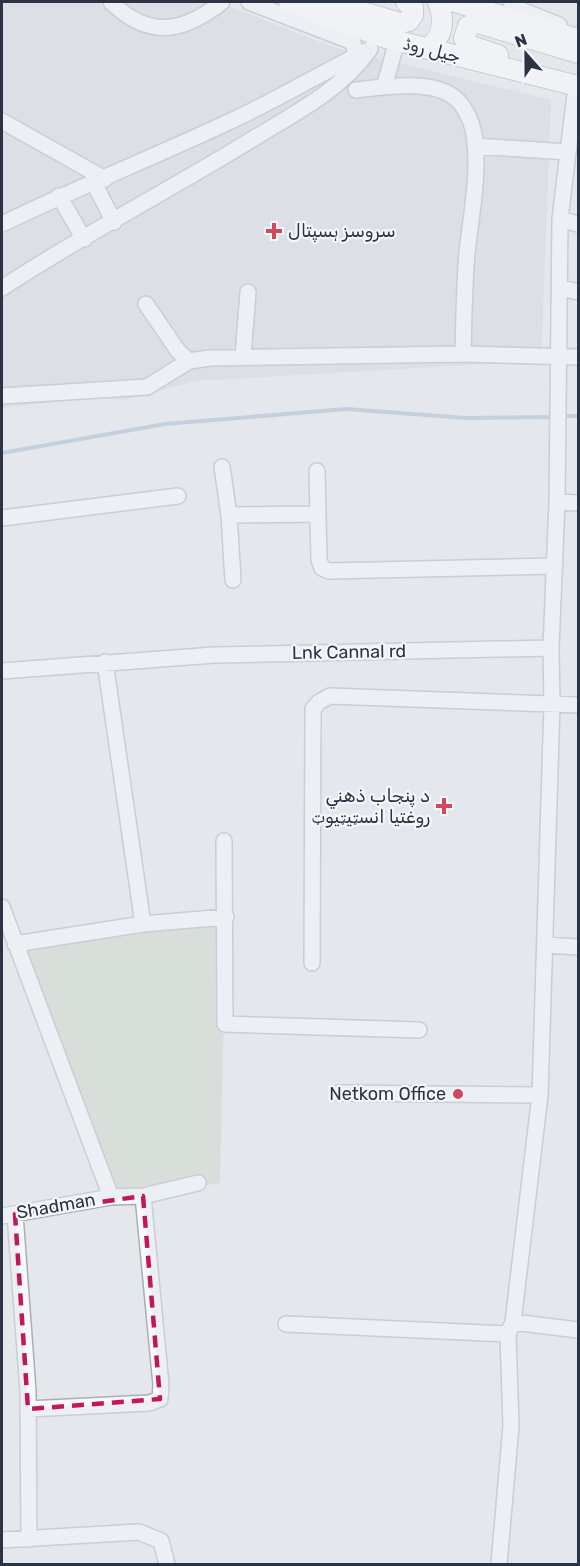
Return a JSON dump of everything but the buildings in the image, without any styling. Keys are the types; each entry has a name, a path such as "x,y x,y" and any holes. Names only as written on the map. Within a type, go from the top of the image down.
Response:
{"main road":[{"name":"جیل روڈ","path":"289,2 377,46 427,49 577,86"},
{"path":"329,2 400,23 409,21 413,15 413,8 406,2"},
{"path":"427,49 434,44 442,28 443,16 438,2"},
{"path":"455,2 579,39"},
{"path":"577,86 468,45 464,32 468,26 478,23 579,53"}],"street":[{"path":"111,2 131,17 156,27 178,28 197,20 222,2"},
{"path":"249,2 353,42 377,46"},
{"path":"511,2 519,9 579,34"},
{"path":"377,46 384,87"},
{"path":"2,224 59,196 100,181 237,118 377,46"},
{"path":"2,288 324,94 356,69 377,46"},
{"path":"499,1564 511,1426 511,1328 540,1095 552,704 551,648 557,502 560,219 577,86"},
{"path":"356,90 384,87 428,88 454,97 470,119 475,146 463,354"},
{"path":"2,121 100,181 114,222"},
{"path":"475,146 568,152"},
{"path":"59,196 84,239"},
{"path":"560,219 579,224"},
{"path":"560,287 579,292"},
{"path":"243,356 248,292"},
{"path":"146,304 177,351 189,362"},
{"path":"2,396 147,387 189,362 243,356 463,354 579,357"},
{"path":"222,468 229,515 233,580"},
{"path":"317,471 319,560 322,568 329,571 555,566"},
{"path":"2,518 178,496"},
{"path":"557,502 579,504"},
{"path":"229,515 317,514"},
{"name":"Lnk Cannal rd","path":"2,671 214,656 551,648"},
{"path":"105,662 143,924"},
{"path":"312,963 313,710 319,702 330,696 579,705"},
{"path":"224,841 225,1024 419,1030"},
{"path":"2,907 111,1197"},
{"path":"15,944 143,924 226,917"},
{"path":"545,945 579,946"},
{"path":"338,1093 540,1095"},
{"name":"Shadman","path":"8,1215 111,1197 143,1196 198,1184"},
{"path":"28,1410 149,1403 160,1399 161,1385 143,1196"},
{"path":"8,1215 28,1410 29,1539"},
{"path":"286,1324 579,1330"},
{"path":"2,1540 139,1532 161,1541 167,1564"}],"highlighted area":[{"path":"143,1196 160,1399 28,1409 15,1214"}],"shaded area":[{"name":"سروسز ہسپتال","path":"2,2 219,2 332,47 551,100 541,361 195,381 125,400 89,398 2,408"}],"green space":[{"path":"226,917 220,1183 143,1196 111,1197 15,944"}],"waterway":[{"path":"2,453 165,424 346,409 466,418 555,417"},
{"path":"563,416 578,416"}],"place":[{"name":"سروسز ہسپتال","path":"274,231"},
{"name":"د پنجاب ذهني روغتیا انسټیټیوټ","path":"444,806"},
{"name":"Netkom Office","path":"458,1094"}]}
